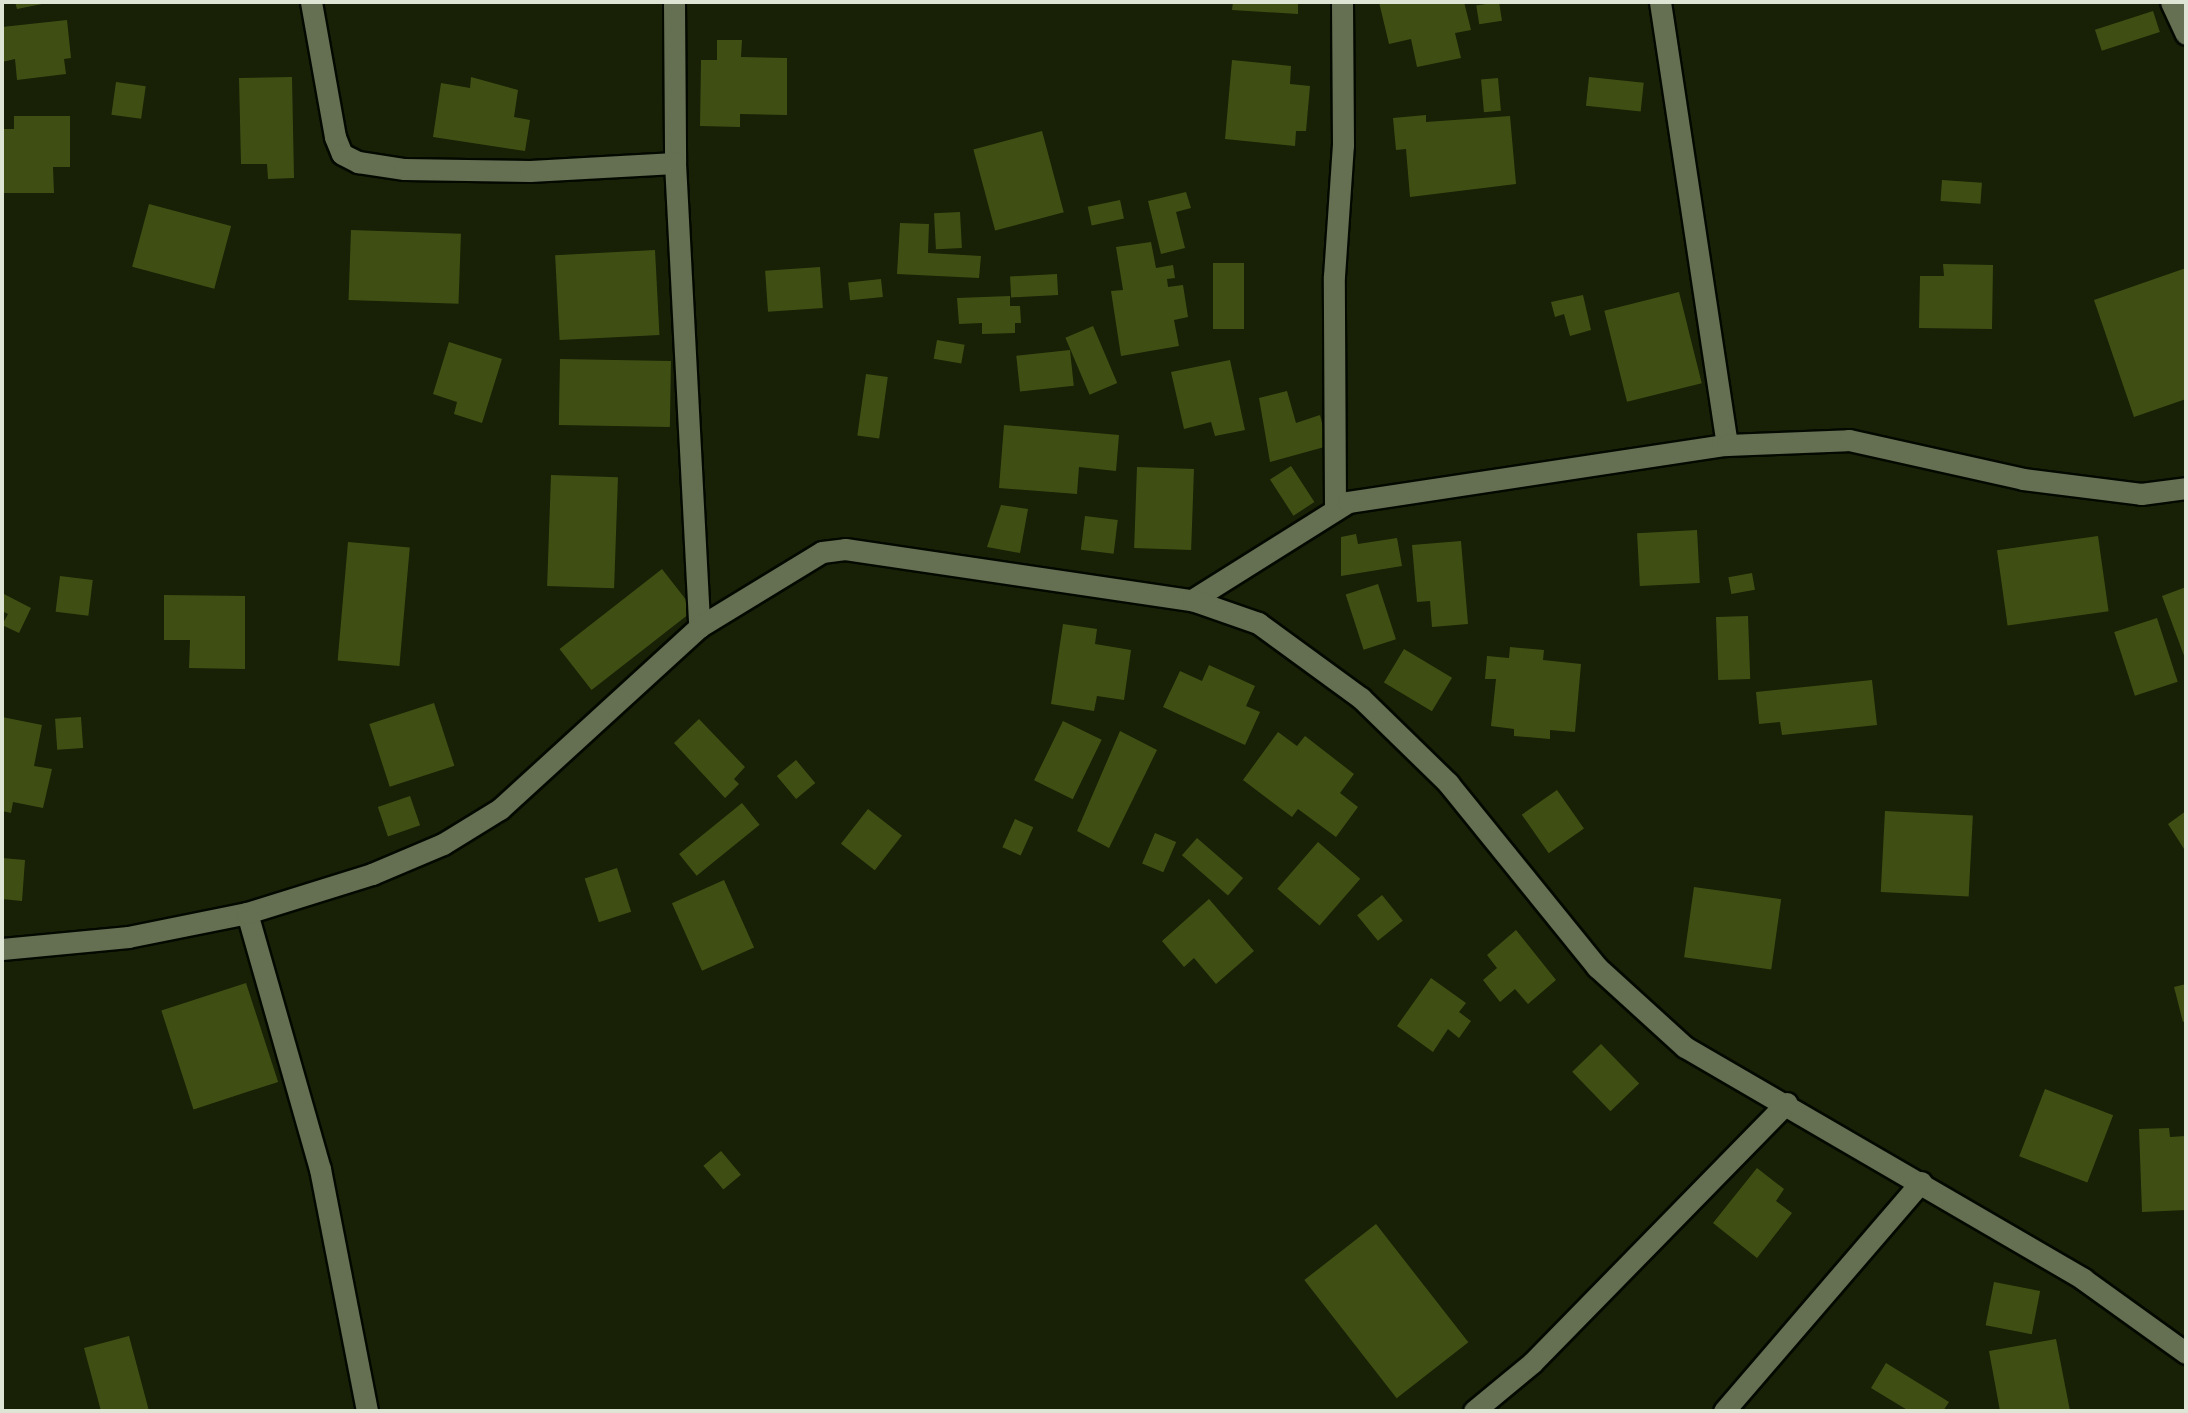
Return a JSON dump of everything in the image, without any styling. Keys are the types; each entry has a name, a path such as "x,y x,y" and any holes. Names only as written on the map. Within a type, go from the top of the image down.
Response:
{"street":[{"path":"311,2 335,137 342,153 358,162 404,169 530,171 674,163"},
{"path":"674,2 674,163 699,627"},
{"path":"1335,505 1334,276 1343,145 1342,2"},
{"path":"1660,2 1727,445"},
{"path":"2171,2 2186,34"},
{"path":"1192,600 1335,505 1727,445 1849,440 2022,479 2141,494 2186,488"},
{"path":"2,948 128,937 247,913 372,874 477,827 699,627 802,561 845,549 1192,600 1258,623 1361,698 1448,783 1597,967 1685,1047 1787,1102 2083,1279 2186,1353"},
{"path":"247,913 320,1169 367,1411"},
{"path":"1474,1411 1541,1354 1787,1102"},
{"path":"1724,1411 1921,1182"}],"building":[{"path":"15,2 47,2 47,3 17,9"},
{"path":"1233,2 1298,2 1298,14 1232,10"},
{"path":"1379,2 1464,2 1471,30 1455,33 1461,58 1417,67 1411,39 1389,44"},
{"path":"1499,2 1502,21 1479,24 1476,6"},
{"path":"2153,11 2160,32 2102,51 2095,30"},
{"path":"67,20 71,58 64,59 66,74 17,80 15,59 2,62 2,27"},
{"path":"717,40 742,40 741,57 787,58 787,115 740,114 740,127 700,126 701,60 717,60"},
{"path":"1232,60 1291,66 1290,84 1310,86 1306,131 1296,131 1295,146 1225,139"},
{"path":"292,77 294,178 268,179 267,164 241,164 239,78"},
{"path":"471,77 518,90 514,117 530,120 525,151 433,137 441,83 470,88"},
{"path":"1589,77 1644,83 1641,112 1586,106"},
{"path":"1498,78 1501,111 1484,112 1481,79"},
{"path":"116,82 146,86 141,119 111,115"},
{"path":"1426,115 1426,122 1510,116 1516,184 1410,197 1406,149 1396,150 1393,118"},
{"path":"14,116 70,116 70,167 53,167 54,193 3,193 2,129 14,129"},
{"path":"1042,131 1064,212 995,231 973,149"},
{"path":"1942,180 1982,183 1980,204 1941,201"},
{"path":"1186,192 1191,208 1176,212 1185,248 1161,254 1148,201"},
{"path":"1120,200 1124,219 1092,225 1088,207"},
{"path":"149,204 231,226 214,289 132,267"},
{"path":"960,212 962,248 936,249 934,213"},
{"path":"900,223 929,224 928,253 981,256 979,278 897,274"},
{"path":"351,230 461,234 458,304 349,300"},
{"path":"1151,242 1156,268 1173,265 1175,278 1167,279 1168,287 1183,285 1188,317 1174,320 1179,346 1121,356 1111,291 1123,290 1116,247"},
{"path":"655,250 659,335 560,340 555,255"},
{"path":"1213,263 1244,263 1244,329 1213,329"},
{"path":"1943,264 1993,265 1992,329 1919,328 1920,276 1944,276"},
{"path":"820,267 823,308 768,312 765,271"},
{"path":"2186,268 2186,399 2134,417 2094,300"},
{"path":"1057,274 1058,295 1011,297 1010,276"},
{"path":"881,279 883,297 850,300 848,282"},
{"path":"1679,292 1702,383 1627,402 1604,311"},
{"path":"1583,295 1591,330 1570,336 1564,314 1555,317 1551,302"},
{"path":"1010,296 1010,306 1020,306 1021,323 1015,323 1015,333 982,334 982,323 959,324 957,298"},
{"path":"1093,326 1117,383 1090,395 1065,338"},
{"path":"937,340 965,345 961,364 934,359"},
{"path":"449,342 502,359 482,423 454,414 457,402 433,394"},
{"path":"1070,350 1074,386 1020,391 1016,356"},
{"path":"560,359 671,361 670,427 559,425"},
{"path":"1230,360 1245,430 1215,436 1211,422 1184,429 1171,372"},
{"path":"866,374 888,377 879,438 857,435"},
{"path":"1287,391 1296,423 1320,415 1328,446 1270,462 1259,398"},
{"path":"1004,425 1119,435 1116,471 1079,467 1077,494 999,488"},
{"path":"1291,466 1314,502 1293,516 1270,480"},
{"path":"1137,467 1194,469 1191,550 1134,548"},
{"path":"551,475 618,477 614,588 547,586"},
{"path":"1001,505 1028,509 1020,553 987,547"},
{"path":"1085,516 1118,520 1114,554 1081,550"},
{"path":"1697,530 1700,583 1640,586 1637,533"},
{"path":"1356,534 1358,544 1397,538 1402,566 1341,576 1341,537"},
{"path":"2098,536 2109,611 2008,625 1997,550"},
{"path":"1461,541 1468,624 1432,627 1430,601 1417,602 1412,545"},
{"path":"348,542 410,547 399,666 338,661"},
{"path":"662,569 694,610 592,690 560,649"},
{"path":"1752,573 1755,590 1731,594 1728,577"},
{"path":"60,576 93,580 88,616 56,612"},
{"path":"1378,584 1396,639 1364,650 1346,595"},
{"path":"2186,587 2186,661 2162,596"},
{"path":"2,593 31,608 19,633 2,625 8,614 2,611"},
{"path":"164,595 245,596 245,669 189,668 190,640 164,640"},
{"path":"1748,616 1750,679 1718,680 1716,617"},
{"path":"2157,618 2178,682 2135,696 2114,632"},
{"path":"1063,624 1097,629 1095,644 1131,650 1124,700 1097,696 1094,711 1051,704"},
{"path":"1510,647 1544,650 1543,660 1581,664 1575,732 1550,730 1550,739 1514,736 1514,729 1491,726 1496,679 1485,679 1487,656 1509,658"},
{"path":"1404,649 1452,678 1432,711 1384,682"},
{"path":"1209,665 1255,686 1246,706 1260,712 1245,745 1163,707 1180,671 1202,681"},
{"path":"1872,680 1877,725 1782,735 1780,722 1759,724 1756,692"},
{"path":"434,703 454,766 390,787 369,724"},
{"path":"2,717 42,725 34,766 52,769 43,808 13,802 11,813 2,811"},
{"path":"81,717 83,748 57,750 55,719"},
{"path":"699,719 745,767 734,779 739,784 725,798 674,743"},
{"path":"1063,721 1102,740 1073,799 1034,780"},
{"path":"1120,731 1157,750 1109,848 1077,831"},
{"path":"1278,732 1297,746 1305,736 1354,774 1340,793 1358,807 1336,837 1298,809 1292,817 1243,780"},
{"path":"796,760 815,783 796,799 777,776"},
{"path":"1557,790 1584,829 1549,853 1522,815"},
{"path":"410,796 420,825 388,836 378,807"},
{"path":"742,803 760,825 697,876 679,854"},
{"path":"868,809 902,835 875,870 841,844"},
{"path":"1885,811 1973,816 1969,896 1881,892"},
{"path":"2186,811 2186,852 2168,824"},
{"path":"1015,819 1033,827 1021,855 1002,847"},
{"path":"1155,833 1176,842 1163,872 1142,863"},
{"path":"1197,838 1243,878 1228,895 1182,855"},
{"path":"1318,842 1360,879 1320,926 1277,889"},
{"path":"2,858 25,860 22,901 2,899"},
{"path":"617,868 631,912 599,922 585,879"},
{"path":"724,880 754,948 702,971 672,903"},
{"path":"1694,887 1781,899 1771,970 1684,957"},
{"path":"1382,895 1403,921 1378,941 1357,915"},
{"path":"1209,899 1254,951 1216,984 1194,958 1184,967 1162,941"},
{"path":"1516,930 1556,980 1528,1004 1515,989 1500,1002 1483,980 1497,968 1487,955"},
{"path":"1431,978 1466,1003 1459,1012 1471,1021 1459,1038 1448,1029 1433,1052 1397,1026"},
{"path":"246,983 278,1082 193,1109 161,1011"},
{"path":"2186,984 2186,1021 2183,1022 2174,987"},
{"path":"1601,1044 1639,1084 1610,1111 1572,1072"},
{"path":"2045,1089 2113,1115 2087,1182 2019,1156"},
{"path":"2169,1128 2170,1137 2186,1136 2186,1210 2142,1212 2139,1129"},
{"path":"721,1151 741,1175 723,1190 703,1166"},
{"path":"1757,1168 1784,1189 1776,1201 1792,1213 1757,1258 1713,1223"},
{"path":"1376,1224 1468,1342 1397,1398 1304,1280"},
{"path":"1994,1282 2040,1291 2032,1334 1986,1325"},
{"path":"129,1336 149,1411 101,1411 84,1348"},
{"path":"2056,1339 2070,1411 2000,1411 1989,1351"},
{"path":"1886,1363 1949,1402 1943,1411 1909,1411 1871,1388"}]}
